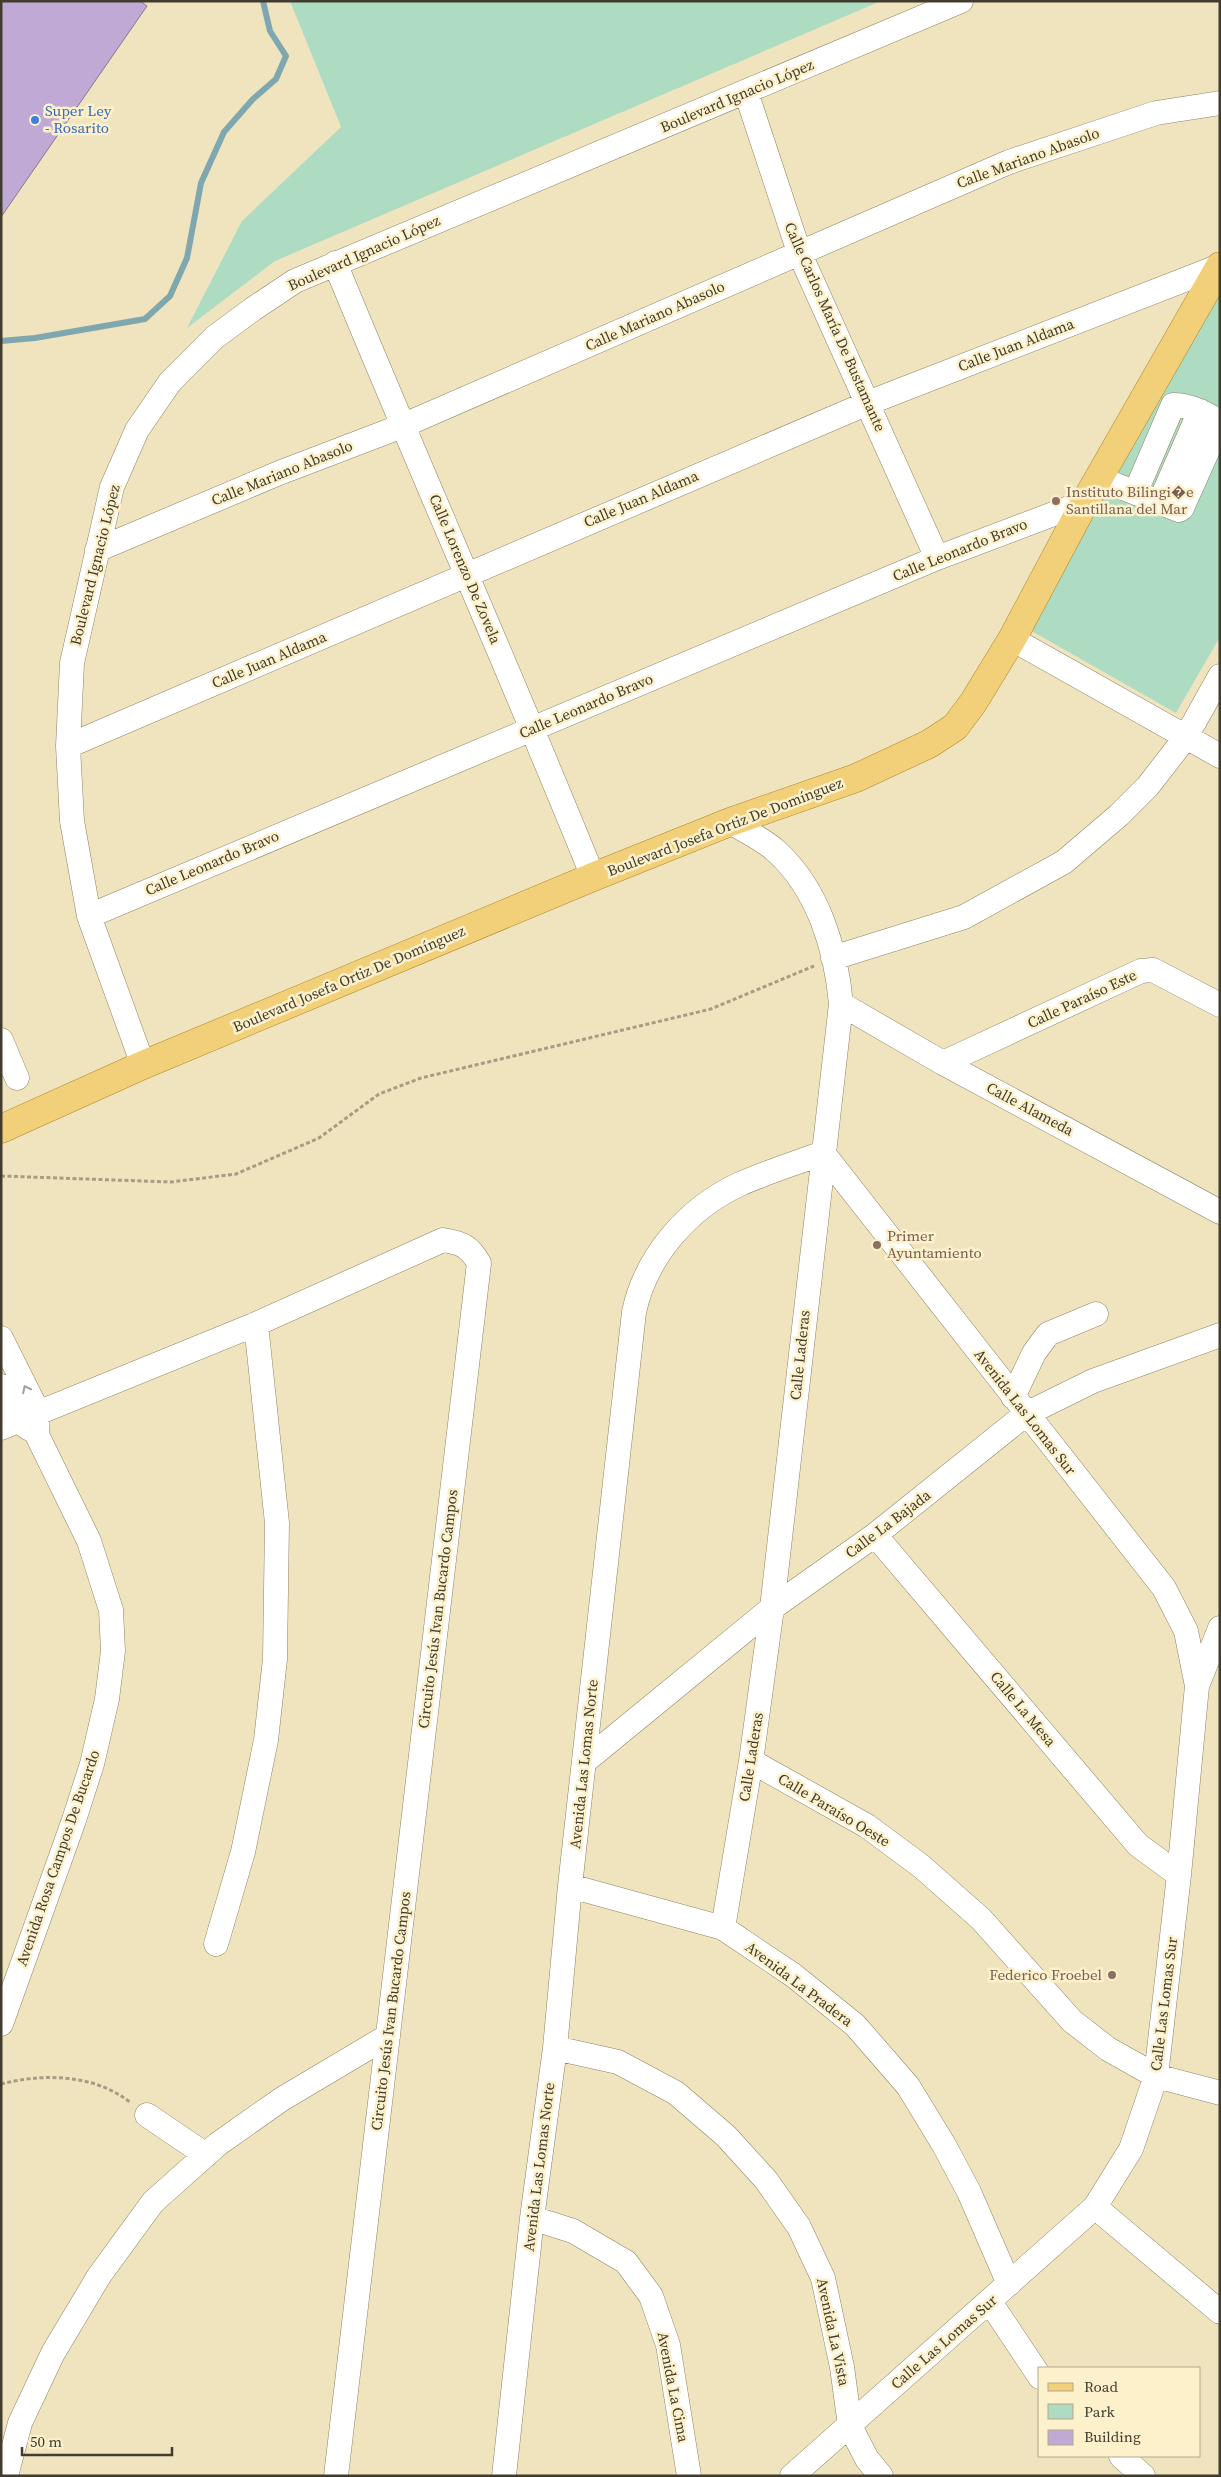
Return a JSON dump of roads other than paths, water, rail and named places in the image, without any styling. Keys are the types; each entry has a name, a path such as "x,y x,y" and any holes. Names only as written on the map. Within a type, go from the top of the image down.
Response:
{"main road":[{"name":"Boulevard Josefa Ortiz De Domínguez","path":"1,1129 142,1065 593,877 730,822 856,778 929,744 955,727 973,703 1012,639 1098,478 1220,266"}],"street":[{"name":"Boulevard Ignacio López","path":"142,1065 89,916 72,821 68,746 72,663 112,487 137,430 170,382 216,337 252,309 295,281 961,1"},
{"name":"Calle Carlos María De Bustamante","path":"746,92 799,252 937,558"},
{"name":"Calle Mariano Abasolo","path":"97,550 261,480 402,426 1009,162 1156,113 1220,103"},
{"name":"Calle Lorenzo De Zovela","path":"335,263 402,426 533,729 593,877"},
{"name":"Calle Juan Aldama","path":"68,746 868,403 1220,266"},
{"path":"1098,478 1136,491 1160,502 1200,411 1182,405 1173,406 1136,491"},
{"name":"Calle Leonardo Bravo","path":"89,916 937,558 1085,502"},
{"path":"1012,639 1220,756"},
{"path":"833,958 964,917 1064,862 1119,815 1142,792 1186,737 1220,676"},
{"name":"Calle Laderas","path":"723,1928 751,1761 772,1608 841,1004 839,981 820,912 801,880 775,850 730,822"},
{"name":"Calle Paraíso Este","path":"943,1063 1141,971 1153,970 1220,1005"},
{"name":"Calle Alameda","path":"841,1004 943,1063 1220,1212"},
{"path":"1,1040 17,1078"},
{"name":"Avenida Las Lomas Sur","path":"823,1153 1164,1588 1186,1631 1197,1686"},
{"name":"Avenida Las Lomas Norte","path":"504,2476 532,2218 555,2048 570,1886 633,1322 639,1290 649,1267 671,1236 715,1198 740,1184 823,1153"},
{"name":"Circuito Jesús Ivan Bucardo Campos","path":"24,1424 256,1324 443,1240 455,1242 470,1249 479,1263 336,2476"},
{"path":"1020,1406 1034,1353 1048,1334 1096,1314"},
{"path":"216,1944 243,1852 266,1740 275,1659 277,1523 256,1324"},
{"name":"Calle La Bajada","path":"584,1762 772,1608 875,1535 1020,1406 1220,1335"},
{"name":"Avenida Rosa Campos De Bucardo","path":"1,1339 24,1424"},
{"name":"Avenida Rosa Campos De Bucardo","path":"1,1386 89,1541 111,1610 113,1651 107,1699 92,1764 74,1820 1,2024"},
{"name":"Calle La Mesa","path":"875,1535 1138,1845 1179,1875"},
{"name":"Calle Las Lomas Sur","path":"792,2476 1095,2207 1131,2149 1156,2076 1179,1875 1197,1686 1220,1628"},
{"name":"Calle Paraíso Oeste","path":"751,1761 867,1826 921,1866 981,1918 1072,2021 1108,2049 1156,2076 1220,2093"},
{"name":"Avenida La Pradera","path":"570,1886 723,1928 793,1975 855,2025 908,2086 969,2192 1009,2284"},
{"path":"6,2476 20,2423 53,2353 99,2276 153,2202 206,2155 282,2099 388,2036"},
{"name":"Avenida La Vista","path":"555,2048 618,2062 676,2093 726,2136 766,2180 798,2227 822,2278 842,2367 850,2426 867,2459 881,2476"},
{"path":"147,2115 206,2155"},
{"path":"1095,2207 1220,2312"},
{"name":"Avenida La Cima","path":"532,2218 573,2231 626,2262 651,2296 668,2345 689,2476"},
{"path":"990,2302 1038,2374"},
{"path":"1122,2457 1143,2476"}],"waterway":[{"path":"1,341 35,338 145,319 170,296 187,258 201,183 224,132 253,99 276,79 286,56 270,31 263,1"}],"place":[{"name":"Super Ley - Rosarito","path":"35,120"},
{"name":"Instituto Bilingi�e Santillana del Mar","path":"1056,501"},
{"name":"Primer Ayuntamiento","path":"877,1245"},
{"name":"Federico Froebel","path":"1112,1975"}]}
